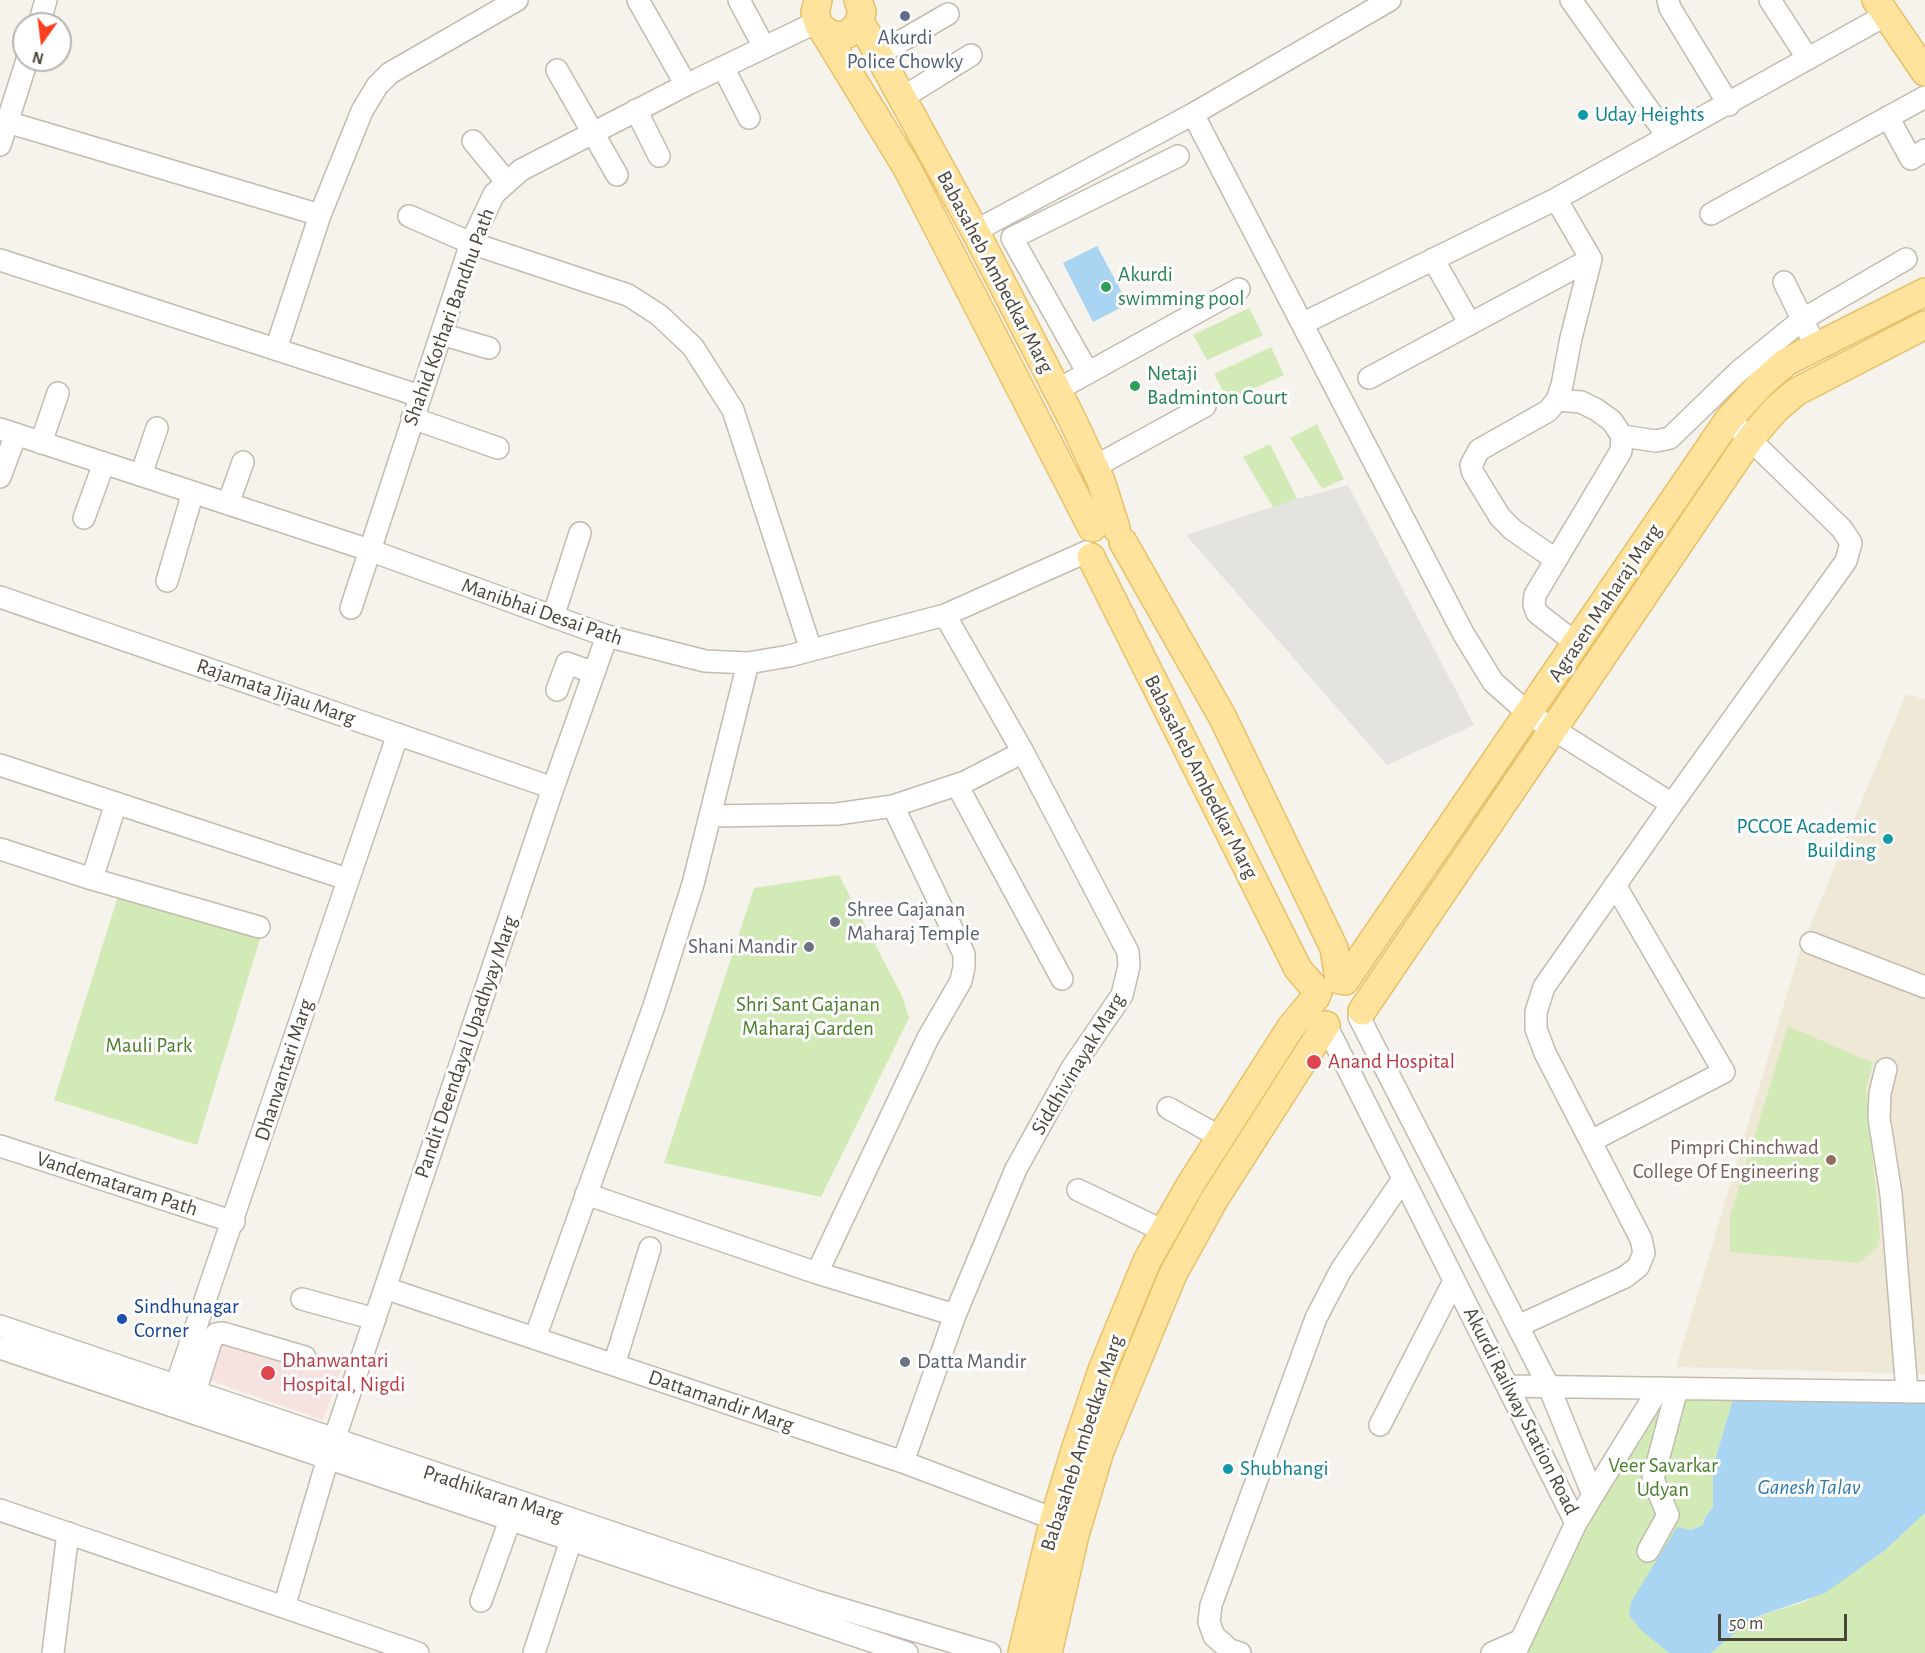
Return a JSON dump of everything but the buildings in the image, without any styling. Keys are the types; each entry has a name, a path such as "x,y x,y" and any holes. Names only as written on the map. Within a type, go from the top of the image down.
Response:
{"main road":[{"path":"816,13 830,34 843,35 852,32 866,8"},
{"name":"Babasaheb Ambedkar Marg","path":"866,8 879,54 975,231 1094,467 1102,541 1222,716 1334,948 1329,988 1291,1027 1220,1137 1147,1261 1102,1370 1054,1519 1022,1653"},
{"path":"1881,8 1925,72"},
{"name":"Babasaheb Ambedkar Marg","path":"816,13 907,168 1102,541 1298,969 1329,988"},
{"name":"Agrasen Maharaj Marg","path":"1329,988 1529,714 1730,419 1762,383 1786,362 1925,292"},
{"name":"Agrasen Maharaj Marg","path":"1361,1014 1750,439 1776,408 1796,392 1925,325"},
{"path":"1329,988 1360,993 1361,1014 1344,1027 1326,1024 1318,1016 1329,988"},
{"name":"Babasaheb Ambedkar Marg","path":"1048,1653 1075,1535 1100,1451 1173,1274 1214,1200 1326,1024"}],"street":[{"path":"276,349 320,215 362,111 377,86 390,73 492,6 517,0"},
{"path":"638,0 686,85"},
{"path":"739,0 764,47"},
{"path":"975,231 1193,114 1390,0"},
{"path":"1571,0 1668,137"},
{"path":"1668,0 1670,8 1729,105"},
{"path":"1770,0 1808,58"},
{"path":"1304,322 1556,199 1729,105 1808,58 1881,8"},
{"name":"Shahid Kothari Bandhu Path","path":"351,608 471,243 486,208 506,181 522,170 636,110 764,47 816,13"},
{"path":"879,54 948,14"},
{"path":"902,98 971,56"},
{"path":"723,67 749,118"},
{"path":"556,70 617,175"},
{"path":"0,145 23,72"},
{"path":"1711,214 1925,97"},
{"path":"636,110 659,156"},
{"path":"1193,114 1304,322 1463,633 1494,682 1509,698 1552,730 1672,804"},
{"path":"1888,117 1911,159 1925,150"},
{"path":"7,122 320,215"},
{"path":"473,141 506,181"},
{"path":"1088,373 1012,238 1178,156"},
{"path":"1555,558 1513,530 1500,517 1473,473 1471,465 1479,450 1548,411 1557,400 1591,258 1556,199"},
{"path":"409,216 471,243 628,295 659,315 693,347 733,410 811,650"},
{"path":"1369,378 1591,258"},
{"path":"1433,259 1470,324"},
{"path":"1622,436 1656,441 1670,438 1738,372 1803,320 1906,259"},
{"path":"0,260 420,396"},
{"path":"1784,282 1816,347"},
{"path":"1057,390 1239,289"},
{"path":"441,334 489,348"},
{"path":"41,443 58,393"},
{"path":"1557,400 1581,402 1597,410 1612,421 1622,436 1621,451 1555,558 1535,596 1534,605 1537,613 1577,644"},
{"path":"1094,467 1205,406"},
{"path":"412,418 498,448"},
{"path":"1518,1326 1625,1277 1638,1267 1644,1253 1641,1239 1545,1053 1536,1029 1536,1012 1544,987 1846,561 1851,543 1842,529 1730,419"},
{"path":"141,475 157,428"},
{"path":"0,477 8,432"},
{"name":"Manibhai Desai Path","path":"8,432 369,550 607,636 705,661 748,663 811,650 945,615 1102,541"},
{"path":"228,504 243,462"},
{"path":"84,518 104,463"},
{"path":"167,581 193,492"},
{"path":"553,617 580,533"},
{"name":"Rajamata Jijau Marg","path":"0,597 553,788"},
{"name":"Siddhivinayak Marg","path":"903,1462 955,1315 1017,1169 1072,1068 1122,995 1129,966 1128,952 1023,752 945,615"},
{"name":"Pandit Deendayal Upadhyay Marg","path":"284,1606 331,1449 553,788 607,636"},
{"path":"557,690 567,663 594,673"},
{"path":"535,1338 654,1006 693,884 712,816 748,663"},
{"name":"Dhanvantari Marg","path":"169,1406 186,1389 234,1221 347,879 398,734"},
{"path":"712,816 837,814 892,806 957,785 1023,752"},
{"path":"0,765 347,879"},
{"path":"957,785 1062,979"},
{"path":"92,879 116,803"},
{"path":"817,1273 928,1038 961,981 964,967 964,954 892,806"},
{"path":"0,849 92,879 259,927"},
{"path":"1591,1141 1724,1072 1615,885"},
{"path":"1811,943 1925,987"},
{"name":"Akurdi Railway Station Road","path":"1361,1014 1549,1387 1593,1495 1576,1523"},
{"name":"Akurdi Railway Station Road","path":"1326,1024 1576,1523"},
{"path":"1508,1386 1916,1392 1879,1118 1880,1093 1886,1069"},
{"path":"1168,1108 1220,1137"},
{"name":"Vandemataram Path","path":"0,1146 234,1221"},
{"path":"1240,1653 1230,1650 1214,1636 1209,1622 1211,1605 1316,1318 1341,1270 1403,1179"},
{"path":"1078,1190 1164,1231"},
{"path":"586,1194 817,1273 955,1315"},
{"path":"614,1365 650,1248"},
{"path":"1380,1425 1454,1281"},
{"name":"Dattamandir Marg","path":"385,1288 903,1462 1054,1519"},
{"path":"302,1299 375,1319"},
{"name":"Pradhikaran Marg","path":"0,1326 186,1389 510,1520 574,1531 990,1653"},
{"path":"186,1389 216,1334 223,1333 305,1357"},
{"name":"Pradhikaran Marg","path":"0,1348 169,1406 331,1449 574,1531 907,1653"},
{"path":"1593,1495 1668,1388"},
{"path":"1648,1551 1668,1515 1653,1479 1668,1388"},
{"path":"0,1510 284,1606 371,1645 418,1653"},
{"path":"481,1601 510,1520"},
{"path":"1492,1653 1517,1647 1576,1523"},
{"path":"534,1653 574,1531"},
{"path":"53,1653 68,1533"}],"shaded area":[{"path":"1348,485 1474,725 1387,765 1186,535"},
{"name":"Pimpri Chinchwad College Of Engineering","path":"1906,694 1925,699 1925,1374 1676,1367 1799,953"},
{"name":"Dhanwantari Hospital, Nigdi","path":"212,1325 341,1370 323,1420 195,1375"}],"green space":[{"path":"1249,308 1263,335 1207,360 1193,335"},
{"path":"1271,347 1284,375 1228,400 1214,374"},
{"path":"1317,424 1344,479 1322,489 1290,438"},
{"path":"1270,444 1297,499 1274,509 1243,457"},
{"name":"Shri Sant Gajanan Maharaj Garden","path":"839,875 902,996 909,1018 821,1197 664,1163 754,888"},
{"name":"Mauli Park","path":"124,877 265,923 197,1145 54,1100"},
{"path":"1788,1026 1873,1063 1866,1088 1880,1236 1877,1247 1859,1263 1730,1252 1730,1217"},
{"name":"Veer Savarkar Udyan","path":"1661,1388 1736,1389 1713,1467 1713,1508 1705,1517 1703,1525 1691,1530 1656,1642 1669,1653 1522,1653 1578,1521"},
{"path":"1925,1513 1925,1653 1711,1653 1753,1618 1806,1601 1857,1570 1884,1551"}],"water":[{"path":"1097,246 1128,304 1093,322 1063,263"},
{"name":"Ganesh Talav","path":"1736,1389 1925,1394 1925,1513 1884,1551 1825,1593 1753,1618 1711,1653 1669,1653 1640,1629 1629,1615 1631,1602 1677,1527 1691,1530 1703,1525 1705,1517 1713,1508 1713,1467"}],"place":[{"name":"Akurdi Police Chowky","path":"905,16"},
{"name":"Uday Heights","path":"1583,115"},
{"name":"Akurdi swimming pool","path":"1106,287"},
{"name":"Netaji Badminton Court","path":"1135,386"},
{"name":"PCCOE Academic Building","path":"1888,839"},
{"name":"Shree Gajanan Maharaj Temple","path":"835,922"},
{"name":"Shani Mandir","path":"809,947"},
{"name":"Anand Hospital","path":"1314,1062"},
{"name":"Pimpri Chinchwad College Of Engineering","path":"1831,1160"},
{"name":"Sindhunagar Corner","path":"122,1319"},
{"name":"Datta Mandir","path":"905,1362"},
{"name":"Dhanwantari Hospital, Nigdi","path":"268,1373"},
{"name":"Shubhangi","path":"1228,1469"}]}
